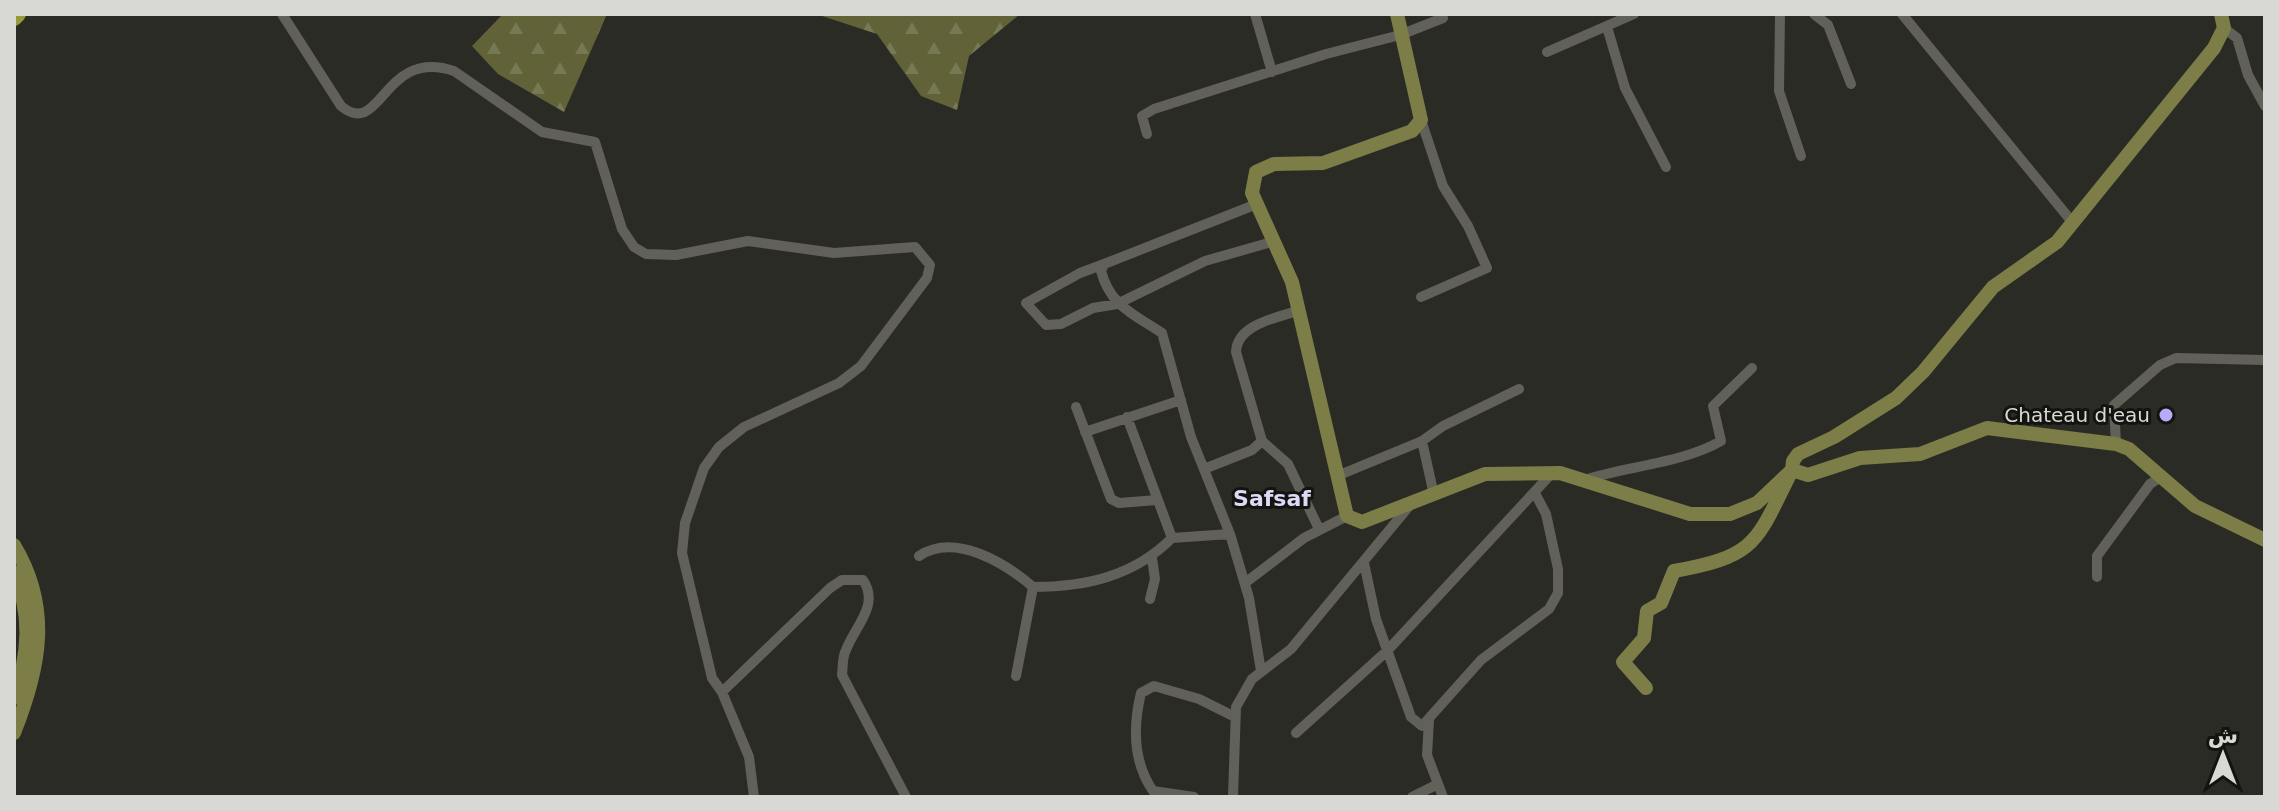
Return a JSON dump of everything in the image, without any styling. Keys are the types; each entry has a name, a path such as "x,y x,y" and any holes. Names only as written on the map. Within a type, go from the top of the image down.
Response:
{"main road":[{"path":"1397,14 1421,120 1412,131 1323,163 1274,164 1256,172 1252,193 1275,241 1300,310 1347,516 1362,522 1485,474 1552,473 1584,480 1690,514 1730,514 1757,503 1792,470"},
{"path":"1646,688 1623,662 1644,638 1647,611 1661,603 1674,571 1715,564 1758,539 1798,454 1844,432 1896,398 1923,372 1993,287 2057,242 2214,48 2223,21"},
{"path":"1792,470 1808,475 1860,458 1920,454 1987,428 2116,444 2139,456 2159,478 2195,506 2265,540"},
{"path":"14,545 32,582 40,632 34,677 14,733"},
{"path":"14,572 26,609 28,632 14,698"}],"street":[{"path":"282,14 341,106 350,114 359,117 369,113 387,88 402,75 439,66 454,71 542,132 595,142 622,229 634,247 646,254 676,255 748,241 834,253 915,247 930,265 927,278 861,366 839,383 744,427 719,447 704,468 685,523 682,553 712,678 722,692 749,757 754,797"},
{"path":"1255,14 1272,72"},
{"path":"1547,52 1607,27 1619,17 1634,14"},
{"path":"1780,14 1779,91 1801,156"},
{"path":"1814,14 1828,25 1851,84"},
{"path":"1902,14 2073,223"},
{"path":"1147,134 1142,116 1154,109 1400,35 1443,18"},
{"path":"2223,21 2237,38 2248,75 2265,106"},
{"path":"1607,27 1625,88 1666,167"},
{"path":"1421,120 1443,186 1468,226 1487,268 1421,297"},
{"path":"1257,204 1080,273 1026,303 1046,325 1061,324 1093,308 1117,304 1205,261 1275,241"},
{"path":"1104,264 1101,271 1104,285 1117,304 1139,322 1162,333 1181,400 1245,583 1261,671"},
{"path":"1300,310 1243,331 1237,341 1262,441 1288,464 1319,529"},
{"path":"2116,444 2114,405 2160,365 2187,356 2265,360"},
{"path":"1584,480 1625,467 1704,451 1721,441 1713,406 1752,368"},
{"path":"1337,476 1422,441 1443,426 1519,389"},
{"path":"1085,432 1181,400"},
{"path":"1076,407 1111,499 1119,503 1157,500"},
{"path":"1127,417 1172,538"},
{"path":"1204,469 1252,450 1262,441"},
{"path":"1422,441 1434,495"},
{"path":"1296,733 1387,651 1552,473"},
{"path":"2097,577 2097,556 2150,484 2159,478"},
{"path":"1364,563 1376,619 1411,717 1418,725 1429,720 1481,660 1549,609 1558,593 1558,569 1549,528 1535,493"},
{"path":"1233,797 1238,733 1236,707 1252,679 1291,649 1411,504"},
{"path":"1245,583 1319,529 1347,516"},
{"path":"919,556 937,548 962,548 1007,565 1033,587 1076,587 1100,582 1152,558 1172,538 1230,534"},
{"path":"1150,599 1155,579 1152,558"},
{"path":"722,692 830,588 842,580 863,580 870,591 869,607 844,653 842,675 906,797"},
{"path":"1016,676 1033,587"},
{"path":"1194,797 1153,791 1142,775 1135,718 1141,693 1154,686 1199,699 1235,717"},
{"path":"1429,720 1427,755 1443,797"},
{"path":"1412,797 1438,784"}],"green space":[{"path":"503,14 607,14 564,112 498,74 472,46"},
{"path":"816,14 1020,14 969,56 957,110 921,96 877,34"}],"place":[{"name":"Chateau d'eau","path":"2166,415"}],"district":[{"name":"Safsaf","path":"1272,498"}]}
